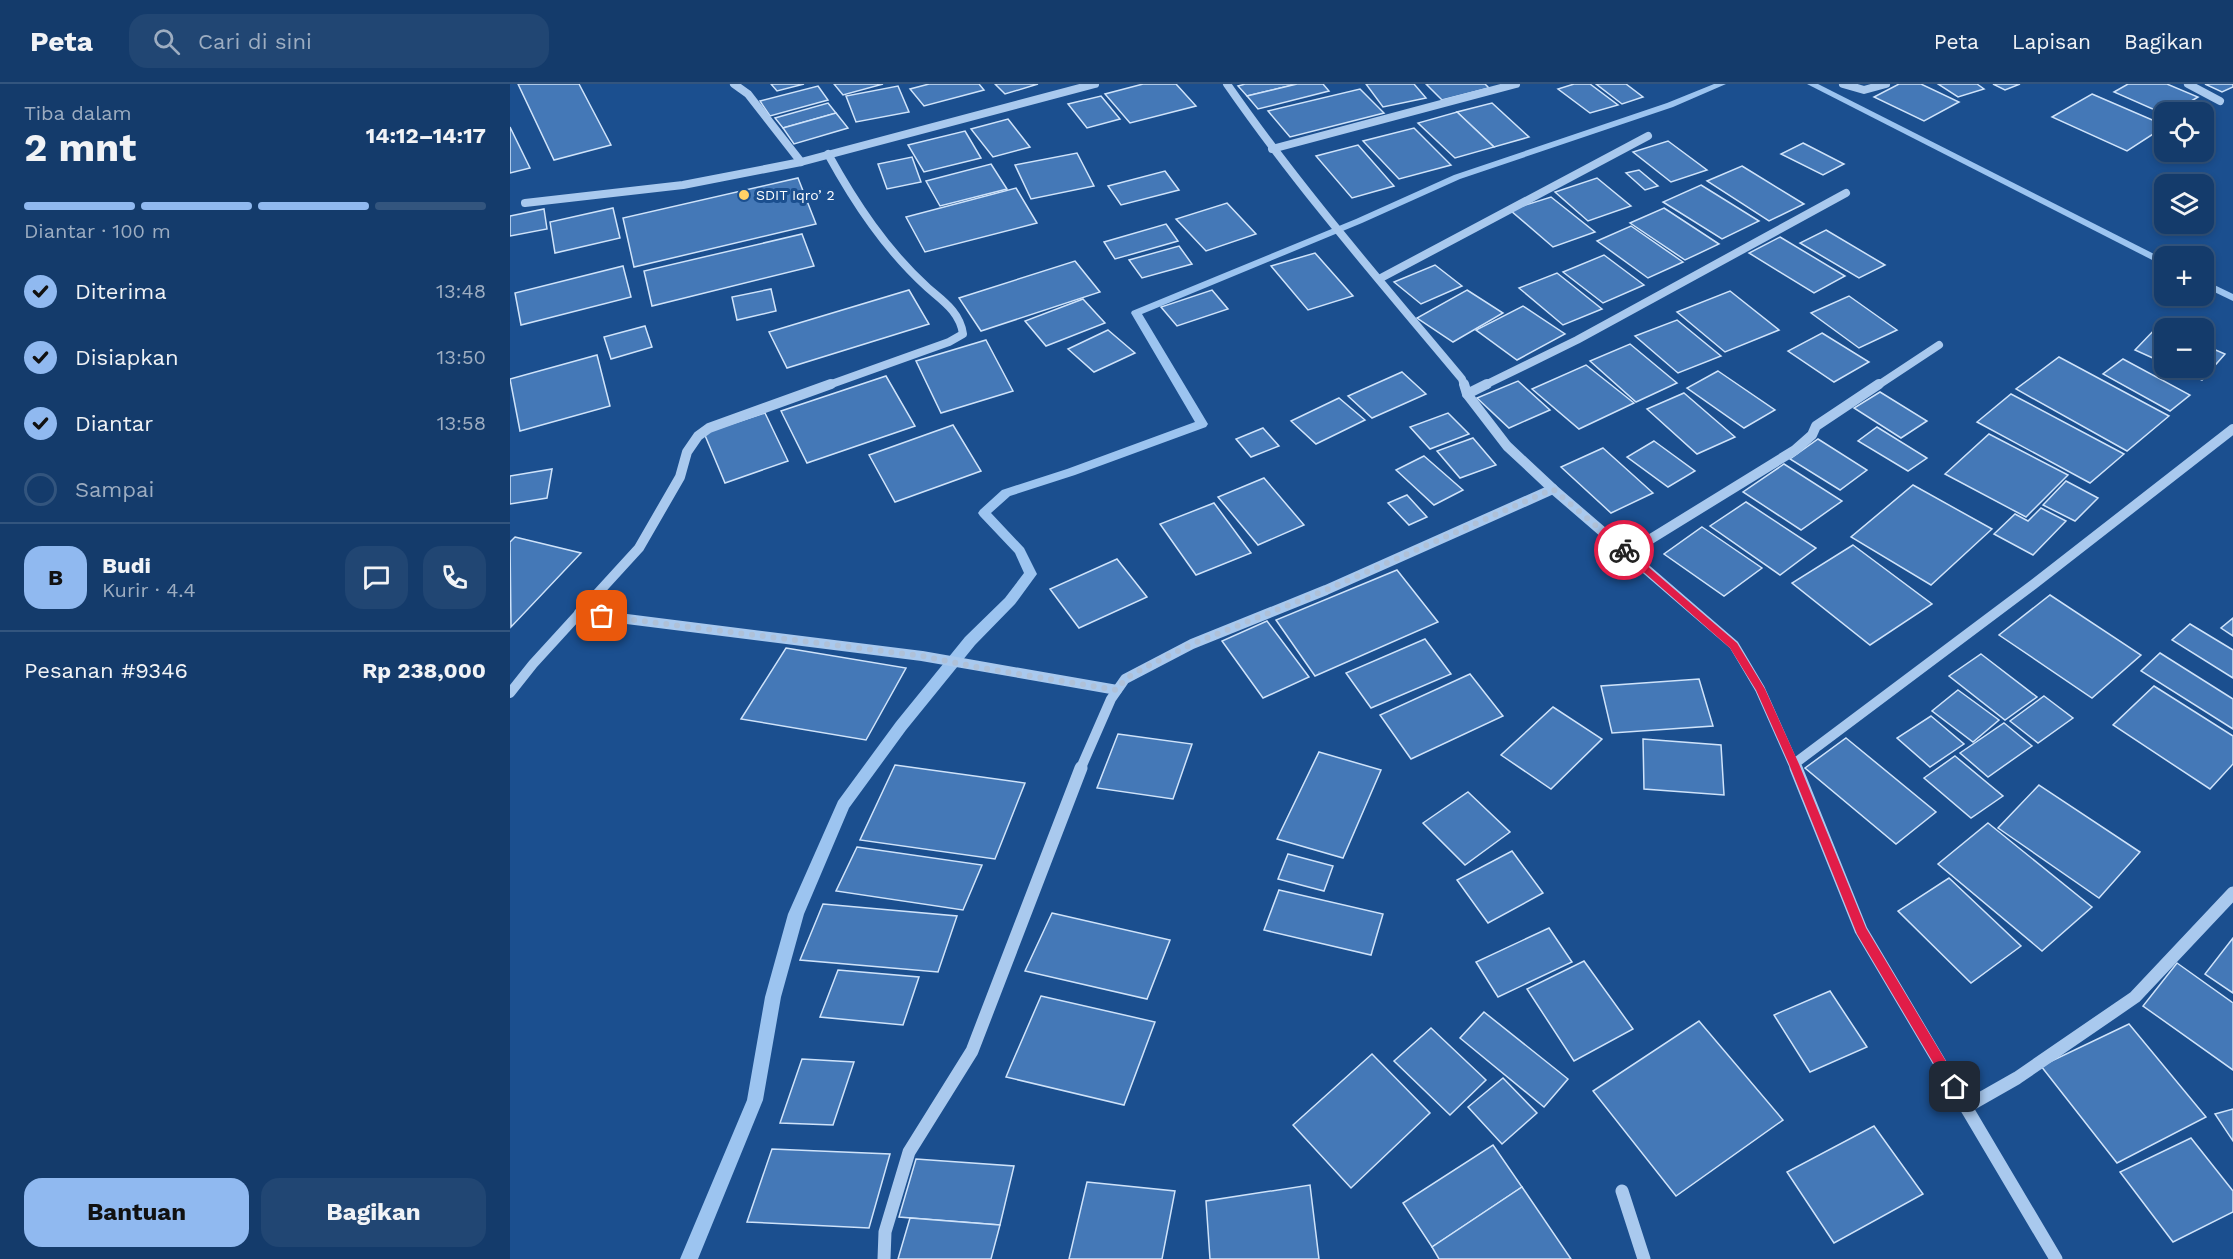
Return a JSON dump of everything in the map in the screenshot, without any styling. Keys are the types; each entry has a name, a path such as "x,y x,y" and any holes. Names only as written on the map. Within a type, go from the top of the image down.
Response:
{"street":[{"path":"734,84 748,94 801,162"},
{"path":"525,203 683,185 801,162 1095,84"},
{"path":"1227,84 1272,149 1329,221 1462,379 1467,394 1507,446 1553,489 1734,645 1760,689 1794,764 1861,930 2056,1259"},
{"path":"1272,149 1516,84"},
{"path":"1843,84 1854,89 1876,90 1886,84"},
{"path":"2188,84 2220,101"},
{"path":"1379,279 1648,136"},
{"path":"510,693 639,548 680,477 687,452 698,436 710,428 949,342 963,334 963,325 955,312 916,277 875,230 852,198 828,154"},
{"path":"1467,394 1577,340 1846,194"},
{"path":"1628,553 1795,450 1812,435 1816,426 1939,345"},
{"path":"1794,764 2034,584 2233,429"},
{"path":"884,1259 885,1232 909,1152 972,1051 1065,804 1117,690 1125,679 1192,644 1326,590 1553,489"},
{"path":"579,613 922,656 1117,690"},
{"path":"1966,1107 2017,1078 2135,998 2233,893"},
{"path":"1622,1191 1644,1259"}],"building":[{"path":"518,84 579,84 611,145 554,160"},
{"path":"771,84 804,84 777,91"},
{"path":"834,84 883,84 843,95"},
{"path":"929,84 979,84 984,90 924,106 910,89"},
{"path":"995,84 1038,84 1005,94"},
{"path":"1143,84 1176,84 1196,106 1130,123 1105,94"},
{"path":"1297,84 1247,96 1238,86"},
{"path":"1297,84 1323,84 1329,91 1258,109 1247,96"},
{"path":"1366,84 1414,84 1426,98 1383,107"},
{"path":"1426,84 1485,84 1489,88 1442,100"},
{"path":"1574,84 1590,84 1618,105 1590,113 1558,89"},
{"path":"1596,84 1626,84 1643,97 1622,104"},
{"path":"1899,84 1921,84 1959,102 1924,121 1874,97"},
{"path":"1938,84 1977,84 1984,89 1958,97"},
{"path":"1993,84 2020,84 2005,90"},
{"path":"2128,84 2167,84 2198,97 2190,102 2154,102 2154,110 2114,92"},
{"path":"2205,84 2233,84 2233,87 2222,92"},
{"path":"818,86 828,100 770,116 760,101"},
{"path":"898,86 909,112 856,122 846,96"},
{"path":"1360,89 1384,113 1290,137 1268,111"},
{"path":"2092,94 2154,121 2154,133 2127,151 2052,117"},
{"path":"1101,96 1120,119 1087,128 1068,104"},
{"path":"828,103 836,113 783,128 775,118"},
{"path":"1492,103 1529,137 1494,147 1457,112"},
{"path":"1457,112 1494,147 1455,158 1418,123"},
{"path":"836,113 848,128 794,144 783,128"},
{"path":"1008,119 1030,147 993,157 971,129"},
{"path":"510,127 530,168 510,173"},
{"path":"1414,128 1451,165 1399,179 1363,141"},
{"path":"965,131 981,158 924,172 908,145"},
{"path":"1668,141 1707,170 1671,182 1633,152"},
{"path":"1803,143 1844,164 1823,175 1781,154"},
{"path":"1358,145 1394,186 1352,198 1316,156"},
{"path":"1077,153 1094,186 1031,199 1015,165"},
{"path":"912,157 921,182 887,189 878,164"},
{"path":"991,164 1007,189 940,206 926,181"},
{"path":"1742,166 1804,204 1769,221 1707,181"},
{"path":"1639,170 1658,186 1645,190 1626,173"},
{"path":"1165,171 1179,190 1121,205 1108,186"},
{"path":"798,178 816,224 634,267 623,218"},
{"path":"1597,178 1631,206 1588,221 1555,192"},
{"path":"1701,185 1759,221 1722,239 1663,202"},
{"path":"1016,188 1037,223 925,252 906,217"},
{"path":"1551,197 1595,232 1553,247 1510,210"},
{"path":"1227,203 1256,234 1206,251 1176,219"},
{"path":"613,208 620,238 555,253 550,222"},
{"path":"1664,208 1719,244 1685,260 1630,223"},
{"path":"544,209 547,229 510,236 510,216"},
{"path":"1166,224 1178,241 1115,259 1104,242"},
{"path":"1631,226 1683,262 1648,278 1597,241"},
{"path":"1826,230 1885,265 1859,278 1800,243"},
{"path":"802,234 814,266 652,306 644,271"},
{"path":"1780,237 1845,276 1814,293 1749,253"},
{"path":"1179,246 1192,264 1142,278 1129,260"},
{"path":"1315,253 1353,296 1308,310 1271,266"},
{"path":"1604,255 1644,285 1603,303 1563,272"},
{"path":"1075,261 1100,292 981,331 959,298"},
{"path":"1435,265 1462,286 1421,304 1394,282"},
{"path":"623,266 631,297 521,325 515,293"},
{"path":"1557,273 1602,309 1563,325 1519,288"},
{"path":"771,289 776,311 737,320 732,297"},
{"path":"909,290 929,324 787,368 769,332"},
{"path":"1212,290 1228,309 1177,326 1161,307"},
{"path":"1467,290 1503,313 1453,342 1417,318"},
{"path":"1730,291 1779,330 1725,352 1677,312"},
{"path":"1849,296 1897,330 1859,348 1811,313"},
{"path":"1083,299 1105,323 1046,346 1025,321"},
{"path":"1523,306 1565,334 1517,360 1476,330"},
{"path":"1677,320 1721,356 1678,373 1635,336"},
{"path":"645,326 652,347 611,359 604,337"},
{"path":"1108,330 1135,353 1094,372 1068,349"},
{"path":"2154,330 2154,359 2135,350"},
{"path":"1822,333 1869,362 1834,382 1788,351"},
{"path":"986,340 1013,391 941,413 916,361"},
{"path":"1630,344 1677,383 1636,402 1590,361"},
{"path":"2214,349 2225,354 2214,366"},
{"path":"597,355 610,406 520,431 510,379"},
{"path":"2059,357 2169,416 2127,451 2016,389"},
{"path":"2123,359 2154,376 2154,378 2158,378 2190,395 2170,411 2103,374"},
{"path":"1586,365 1634,403 1579,429 1532,389"},
{"path":"1718,371 1775,410 1744,428 1687,388"},
{"path":"1402,372 1426,394 1372,418 1348,396"},
{"path":"886,376 915,426 807,463 781,411"},
{"path":"1518,381 1550,410 1509,428 1477,398"},
{"path":"1880,392 1927,421 1901,438 1854,408"},
{"path":"1684,393 1735,437 1697,454 1647,409"},
{"path":"2011,394 2124,454 2090,483 1977,422"},
{"path":"1339,398 1365,420 1316,444 1291,421"},
{"path":"765,413 788,461 725,483 704,433"},
{"path":"1448,413 1469,434 1430,449 1410,427"},
{"path":"953,425 981,471 895,502 869,455"},
{"path":"1877,427 1927,458 1908,471 1858,441"},
{"path":"1263,428 1279,446 1251,457 1236,439"},
{"path":"1989,434 2068,475 2026,517 1945,474"},
{"path":"1473,438 1496,465 1460,478 1437,451"},
{"path":"1818,439 1867,470 1840,490 1790,459"},
{"path":"1654,441 1695,471 1668,487 1627,457"},
{"path":"1603,448 1653,493 1611,513 1561,467"},
{"path":"1424,456 1463,490 1434,505 1396,470"},
{"path":"1784,464 1842,501 1801,530 1743,492"},
{"path":"552,469 547,498 510,504 510,476"},
{"path":"1264,478 1304,525 1258,545 1218,497"},
{"path":"2066,481 2098,498 2075,521 2043,505"},
{"path":"1913,485 1992,529 1931,585 1851,537"},
{"path":"1407,495 1427,517 1409,525 1388,503"},
{"path":"1746,502 1816,548 1780,575 1710,526"},
{"path":"1214,503 1251,553 1196,575 1160,524"},
{"path":"2041,508 2066,521 2033,555 1994,534 2015,514 2028,521"},
{"path":"1702,527 1762,568 1724,596 1664,554"},
{"path":"515,537 581,553 511,627 510,542"},
{"path":"1853,545 1932,604 1870,645 1792,583"},
{"path":"1117,559 1147,597 1079,628 1050,589"},
{"path":"1397,570 1438,622 1315,676 1276,620"},
{"path":"2050,595 2141,655 2092,698 1999,635"},
{"path":"2233,618 2233,636 2221,628"},
{"path":"1267,621 1309,677 1263,698 1222,641"},
{"path":"2190,624 2233,650 2233,678 2172,640"},
{"path":"1425,639 1451,674 1371,708 1346,673"},
{"path":"786,648 906,668 866,740 741,719"},
{"path":"2160,653 2233,699 2233,729 2141,671"},
{"path":"1981,654 2037,697 2005,720 1949,676"},
{"path":"1470,674 1503,716 1411,759 1380,715"},
{"path":"1699,679 1713,726 1612,733 1601,686"},
{"path":"2154,686 2233,736 2233,764 2210,789 2113,725"},
{"path":"1958,690 1999,720 1973,742 1932,711"},
{"path":"2044,696 2073,718 2038,743 2010,721"},
{"path":"1553,707 1602,739 1551,789 1501,755"},
{"path":"1931,716 1964,744 1930,767 1897,738"},
{"path":"2004,723 2032,746 1988,777 1960,753"},
{"path":"1118,734 1192,744 1173,799 1097,788"},
{"path":"1846,738 1936,812 1896,844 1805,768"},
{"path":"1643,739 1721,745 1724,795 1644,789"},
{"path":"1319,752 1381,770 1343,858 1277,839"},
{"path":"1955,756 2003,796 1971,818 1924,778"},
{"path":"895,765 1025,783 995,859 860,840"},
{"path":"2039,785 2140,852 2099,898 1998,828"},
{"path":"1468,792 1510,832 1465,865 1423,823"},
{"path":"1988,823 2092,907 2042,951 1938,864"},
{"path":"857,847 982,865 963,910 836,891"},
{"path":"1512,851 1543,893 1488,923 1457,880"},
{"path":"1288,854 1333,866 1324,891 1278,879"},
{"path":"1949,878 2021,946 1971,983 1898,911"},
{"path":"1279,890 1383,914 1371,955 1264,930"},
{"path":"823,904 957,916 938,972 800,960"},
{"path":"1052,913 1170,940 1147,999 1025,971"},
{"path":"1549,928 1572,962 1498,997 1476,962"},
{"path":"2233,938 2233,993 2205,974"},
{"path":"1584,961 1633,1029 1574,1061 1527,989"},
{"path":"2177,963 2233,1003 2233,1070 2143,1006"},
{"path":"838,970 919,977 903,1025 820,1017"},
{"path":"1830,991 1867,1047 1810,1072 1774,1015"},
{"path":"1041,996 1155,1022 1124,1105 1006,1077"},
{"path":"1484,1012 1568,1079 1544,1107 1460,1038"},
{"path":"1699,1021 1783,1120 1676,1196 1593,1091"},
{"path":"2129,1024 2206,1117 2117,1163 2041,1066"},
{"path":"1431,1028 1486,1080 1450,1115 1394,1061"},
{"path":"1372,1054 1430,1113 1351,1188 1293,1125"},
{"path":"802,1059 854,1062 833,1125 780,1123"},
{"path":"1503,1078 1537,1113 1502,1144 1468,1107"},
{"path":"2233,1109 2233,1141 2215,1114"},
{"path":"1874,1126 1923,1194 1834,1243 1787,1172"},
{"path":"2191,1138 2233,1191 2233,1212 2173,1242 2120,1172"},
{"path":"1493,1145 1522,1187 1432,1247 1403,1203"},
{"path":"772,1149 890,1154 869,1228 747,1222"},
{"path":"916,1159 1014,1166 1000,1225 899,1217"},
{"path":"1087,1182 1175,1191 1162,1259 1069,1259"},
{"path":"1310,1185 1319,1259 1210,1259 1206,1201"},
{"path":"1522,1187 1571,1259 1439,1259 1432,1247"},
{"path":"910,1218 1000,1225 991,1259 898,1259"}],"waterway":[{"path":"689,1259 755,1100 773,997 796,914 843,805 901,726 970,641 1010,601 1031,574 1020,551 984,513 1006,493 1202,424 1136,313 1359,221 1457,177 1670,105 1722,84"},
{"path":"1811,84 2154,258"},
{"path":"2214,288 2233,298"}],"way so far":[{"path":"602,616 922,656 1117,690 1125,679 1192,644 1326,590 1553,489 1624,550"}],"place":[{"name":"SDIT Iqro’ 2","path":"744,195"}],"route":[{"path":"1624,550 1734,645 1760,689 1794,764 1861,930 1955,1087"}]}
